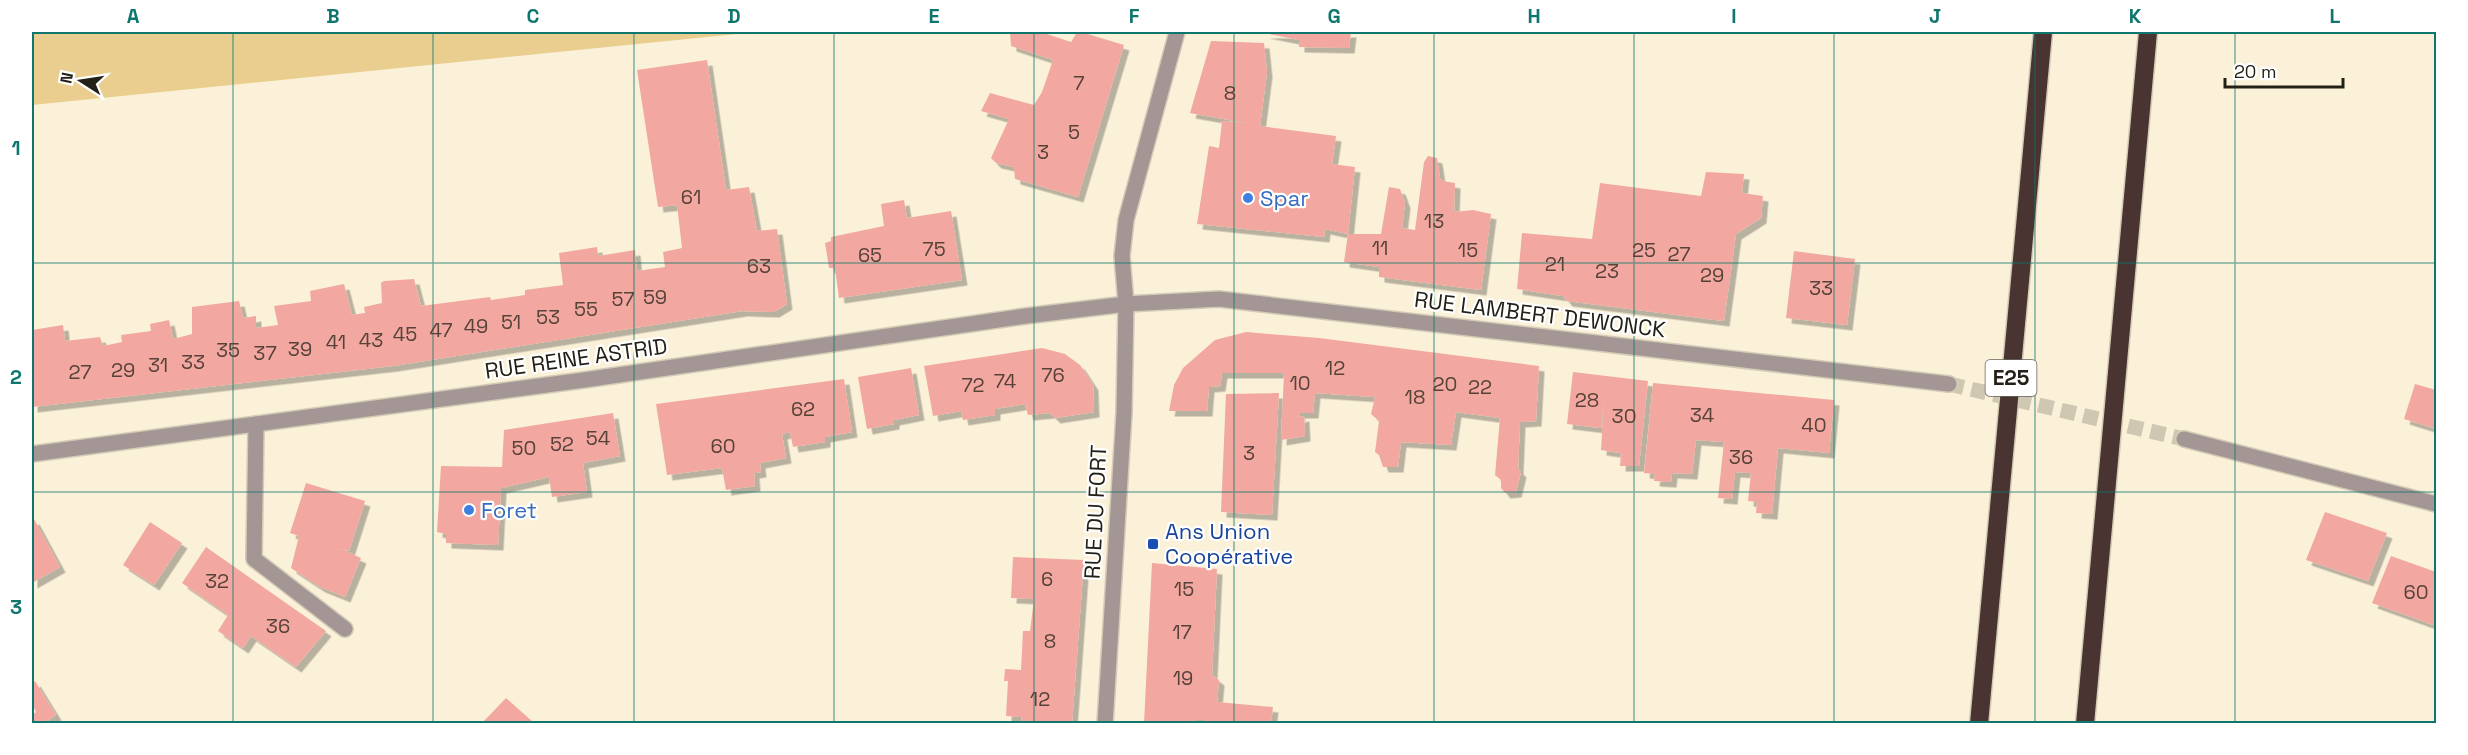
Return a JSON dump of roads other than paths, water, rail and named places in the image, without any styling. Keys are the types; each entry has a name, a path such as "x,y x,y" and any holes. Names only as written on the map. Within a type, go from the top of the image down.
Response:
{"highway":[{"name":"E25","path":"1979,723 2043,32"},
{"path":"2085,723 2148,32"}],"street":[{"name":"RUE DU FORT","path":"1105,723 1124,413 1126,303 1122,256 1126,220 1177,32"},
{"name":"RUE LAMBERT DEWONCK","path":"1126,303 1219,299 1949,384"},
{"name":"RUE REINE ASTRID","path":"32,454 1126,303"},
{"path":"256,424 254,559 345,629"},
{"path":"2184,439 2436,504"}],"tunnel":[{"path":"1949,384 2184,439"}],"place":[{"name":"Spar","path":"1248,198"},
{"name":"Foret","path":"469,510"},
{"name":"Ans Union Coopérative","path":"1153,544"}]}
